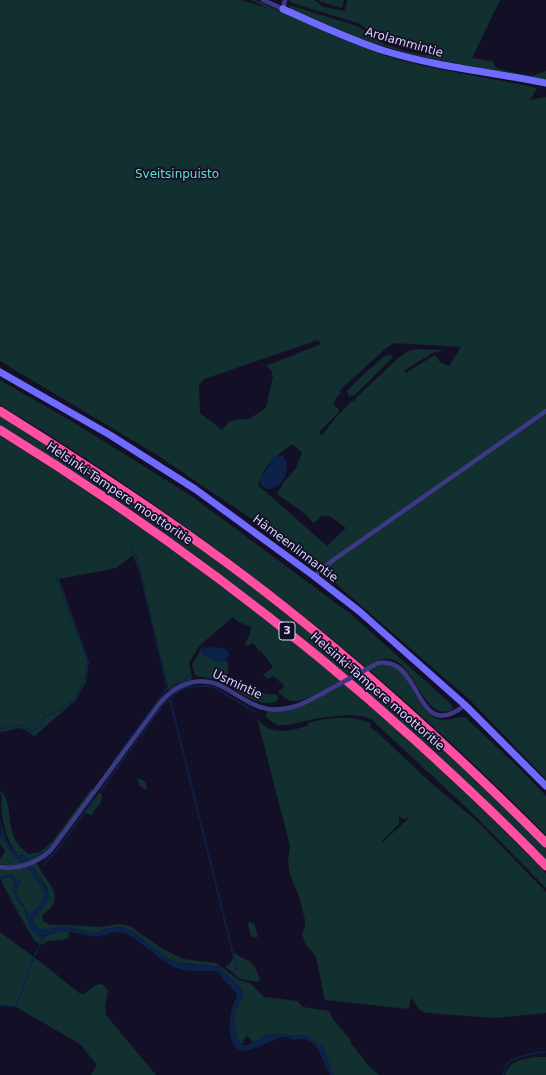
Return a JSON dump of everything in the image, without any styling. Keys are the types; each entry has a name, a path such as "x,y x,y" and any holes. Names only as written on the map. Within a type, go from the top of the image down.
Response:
{"highway":[{"name":"Helsinki-Tampere moottoritie","path":"0,411 83,463 162,517 228,564 300,620 423,724 482,779 546,843"},
{"name":"Helsinki-Tampere moottoritie","path":"0,430 148,526 288,631 379,707 426,749 478,798 546,866"}],"main road":[{"name":"Arolammintie","path":"283,9 344,36 384,51 456,68 546,83"},
{"name":"Hämeenlinnantie","path":"0,372 110,435 195,489 314,576 360,611 465,705 546,786"}],"street":[{"name":"Arolammintie","path":"263,0 283,9"},
{"path":"283,9 286,0"},
{"path":"314,576 332,561 546,411"},
{"name":"Usmintie","path":"0,867 14,869 45,856 160,703 170,692 181,685 192,681 209,681 224,687 260,707 285,709 299,705 378,663 383,662 393,664 402,669 426,707 438,715 447,716 458,711 465,705"}],"green space":[{"name":"Sveitsinpuisto","path":"0,0 241,0 267,8 251,0 256,0 342,39 396,59 413,64 537,88 530,100 546,97 546,779 471,701 327,576 281,539 157,455 0,361","holes":["318,340 321,344 266,366 271,370 273,376 266,408 249,419 229,422 222,430 200,413 199,385 204,379","394,343 461,347 449,366 440,362 435,355 408,371 407,374 404,371 432,353 445,350 417,349 408,351 397,359 356,398 355,402 353,400 321,435 319,432 338,413 339,409 333,405 336,398 341,393 340,390 385,349","293,444 302,453 296,468 284,482 277,494 303,512 314,523 322,516 330,516 346,528 327,546 258,485 267,466 276,456"]},
{"path":"289,0 315,0 323,7 345,11 347,0 500,0 472,58 493,61 495,67 499,69 519,74 532,76 546,71 546,80 408,54 359,38 291,9 289,5 357,26 384,44 404,51 425,55 444,54 385,40 358,23 292,3"},
{"path":"318,0 344,0 342,8"},
{"path":"386,355 393,357 355,395 349,396 347,391"},
{"path":"0,380 71,421 190,495 352,615 451,704 453,709 442,711 432,706 424,697 408,672 399,663 388,659 374,662 376,666 387,665 396,668 404,676 429,714 441,720 465,717 546,796 546,835 484,774 420,715 354,657 286,602 146,499 74,451 0,405"},
{"path":"0,415 71,459 213,557 268,599 404,712 546,847 546,860 418,737 293,630 145,519 94,484 0,426"},
{"path":"0,436 147,532 218,583 354,692 420,750 484,810 546,873 546,888 468,809 372,720 363,716 347,715 319,718 287,725 278,725 269,720 265,715 268,711 291,710 307,704 339,686 336,683 301,700 291,701 286,699 278,692 285,686 273,676 268,679 263,675 273,667 253,643 247,646 245,643 250,634 251,627 239,622 233,617 200,645 189,663 192,679 178,684 169,691 142,579 133,555 116,568 59,579 89,662 86,682 76,700 34,736 21,728 0,732"},
{"path":"203,646 202,654 224,662 228,661 228,678 237,679 260,692 265,694 275,694 279,698 276,702 261,702 247,697 219,681 195,675 192,665"},
{"path":"257,718 268,728 280,731 301,728 308,726 308,723 332,718 356,719 371,723 370,727 431,783 477,821 546,892 546,1013 495,1018 439,1014 423,1012 418,1008 411,997 409,1009 325,1000 316,957 306,945 302,934 305,920 299,896 290,875 288,861 290,846","holes":["399,816 403,819 409,818 383,842 381,842 399,824"]},
{"path":"137,778 144,781 147,786 146,790 140,786"},
{"path":"92,788 93,791 46,852 29,862 23,855 18,855 7,836 3,820 0,790 8,804 12,830 15,838 20,846 29,854 40,852 52,842"},
{"path":"99,793 101,793 102,797 101,802 91,815 85,813"},
{"path":"0,835 13,856 24,864 12,866 0,864 0,859 5,851 0,843"},
{"path":"35,863 54,890 55,894 53,904 42,917 43,921 50,925 101,927 120,924 130,926 161,948 183,959 216,963 239,980 250,983 264,997 297,1001 303,1007 329,1011 332,1018 349,1038 351,1043 367,1064 379,1075 333,1075 324,1048 309,1037 301,1035 295,1036 273,1033 253,1043 248,1036 245,1037 242,1045 236,1033 234,1019 236,1010 243,997 243,992 242,989 219,967 175,962 168,959 133,932 121,927 105,929 95,933 65,927 40,930 34,923 34,918 38,914 48,889 31,864"},
{"path":"26,866 44,891 45,896 38,907 28,916 26,909 15,890 21,882 10,875 1,876 0,878 0,869 12,870"},
{"path":"8,877 15,883 12,889 17,900 24,908 26,916 41,937 64,931 69,932 68,939 49,941 42,944 37,943 34,940 3,885 2,879"},
{"path":"250,922 254,924 258,936 256,938 251,936 248,924"},
{"path":"0,932 50,969 79,993 84,994 96,985 102,984 108,990 105,1006 106,1015 156,1075 91,1075 97,1065 80,1044 16,1007 0,1005"},
{"path":"235,953 253,965 260,978 258,982 240,979 225,966 230,964"},
{"path":"534,1057 546,1057 546,1075 505,1075 510,1066 516,1062"}],"water":[{"path":"277,455 283,456 286,461 286,474 278,486 267,489 261,485 260,480"},
{"path":"210,647 223,648 227,650 229,655 224,662 218,662 203,655 203,649"},
{"path":"0,816 4,832 12,849 15,853 25,856 29,862 24,864 13,856 1,836"},
{"path":"31,864 50,894 47,902 34,918 34,923 40,930 65,927 95,933 113,927 127,928 168,959 185,964 219,967 242,989 243,992 243,997 236,1010 234,1019 236,1033 242,1045 248,1045 273,1033 309,1037 324,1048 333,1075 330,1075 316,1046 305,1039 293,1040 283,1037 251,1050 244,1051 237,1049 233,1043 230,1032 231,1010 237,997 236,993 215,971 183,970 173,967 125,933 114,932 97,937 64,931 41,937 36,935 29,926 24,908 17,900 12,889 15,883 8,878 4,878 0,882 1,876 7,874 21,882 15,890 28,915 38,907 45,896 44,891 26,866"}],"waterway":[{"path":"132,549 137,559 165,678 166,690"},
{"path":"0,729 20,725 32,731 41,727 44,717 61,710 75,700 85,679 88,661 55,574"},
{"path":"113,762 166,690 191,675"},
{"path":"101,790 163,705 179,691 187,687 206,686 215,688 255,712"},
{"path":"170,699 237,970"},
{"path":"43,866 61,845 94,799"},
{"path":"26,860 46,851 53,844"},
{"path":"0,1005 16,1007 34,957 44,935"},
{"path":"503,1075 506,1066 510,1061 526,1055 546,1052"}]}
